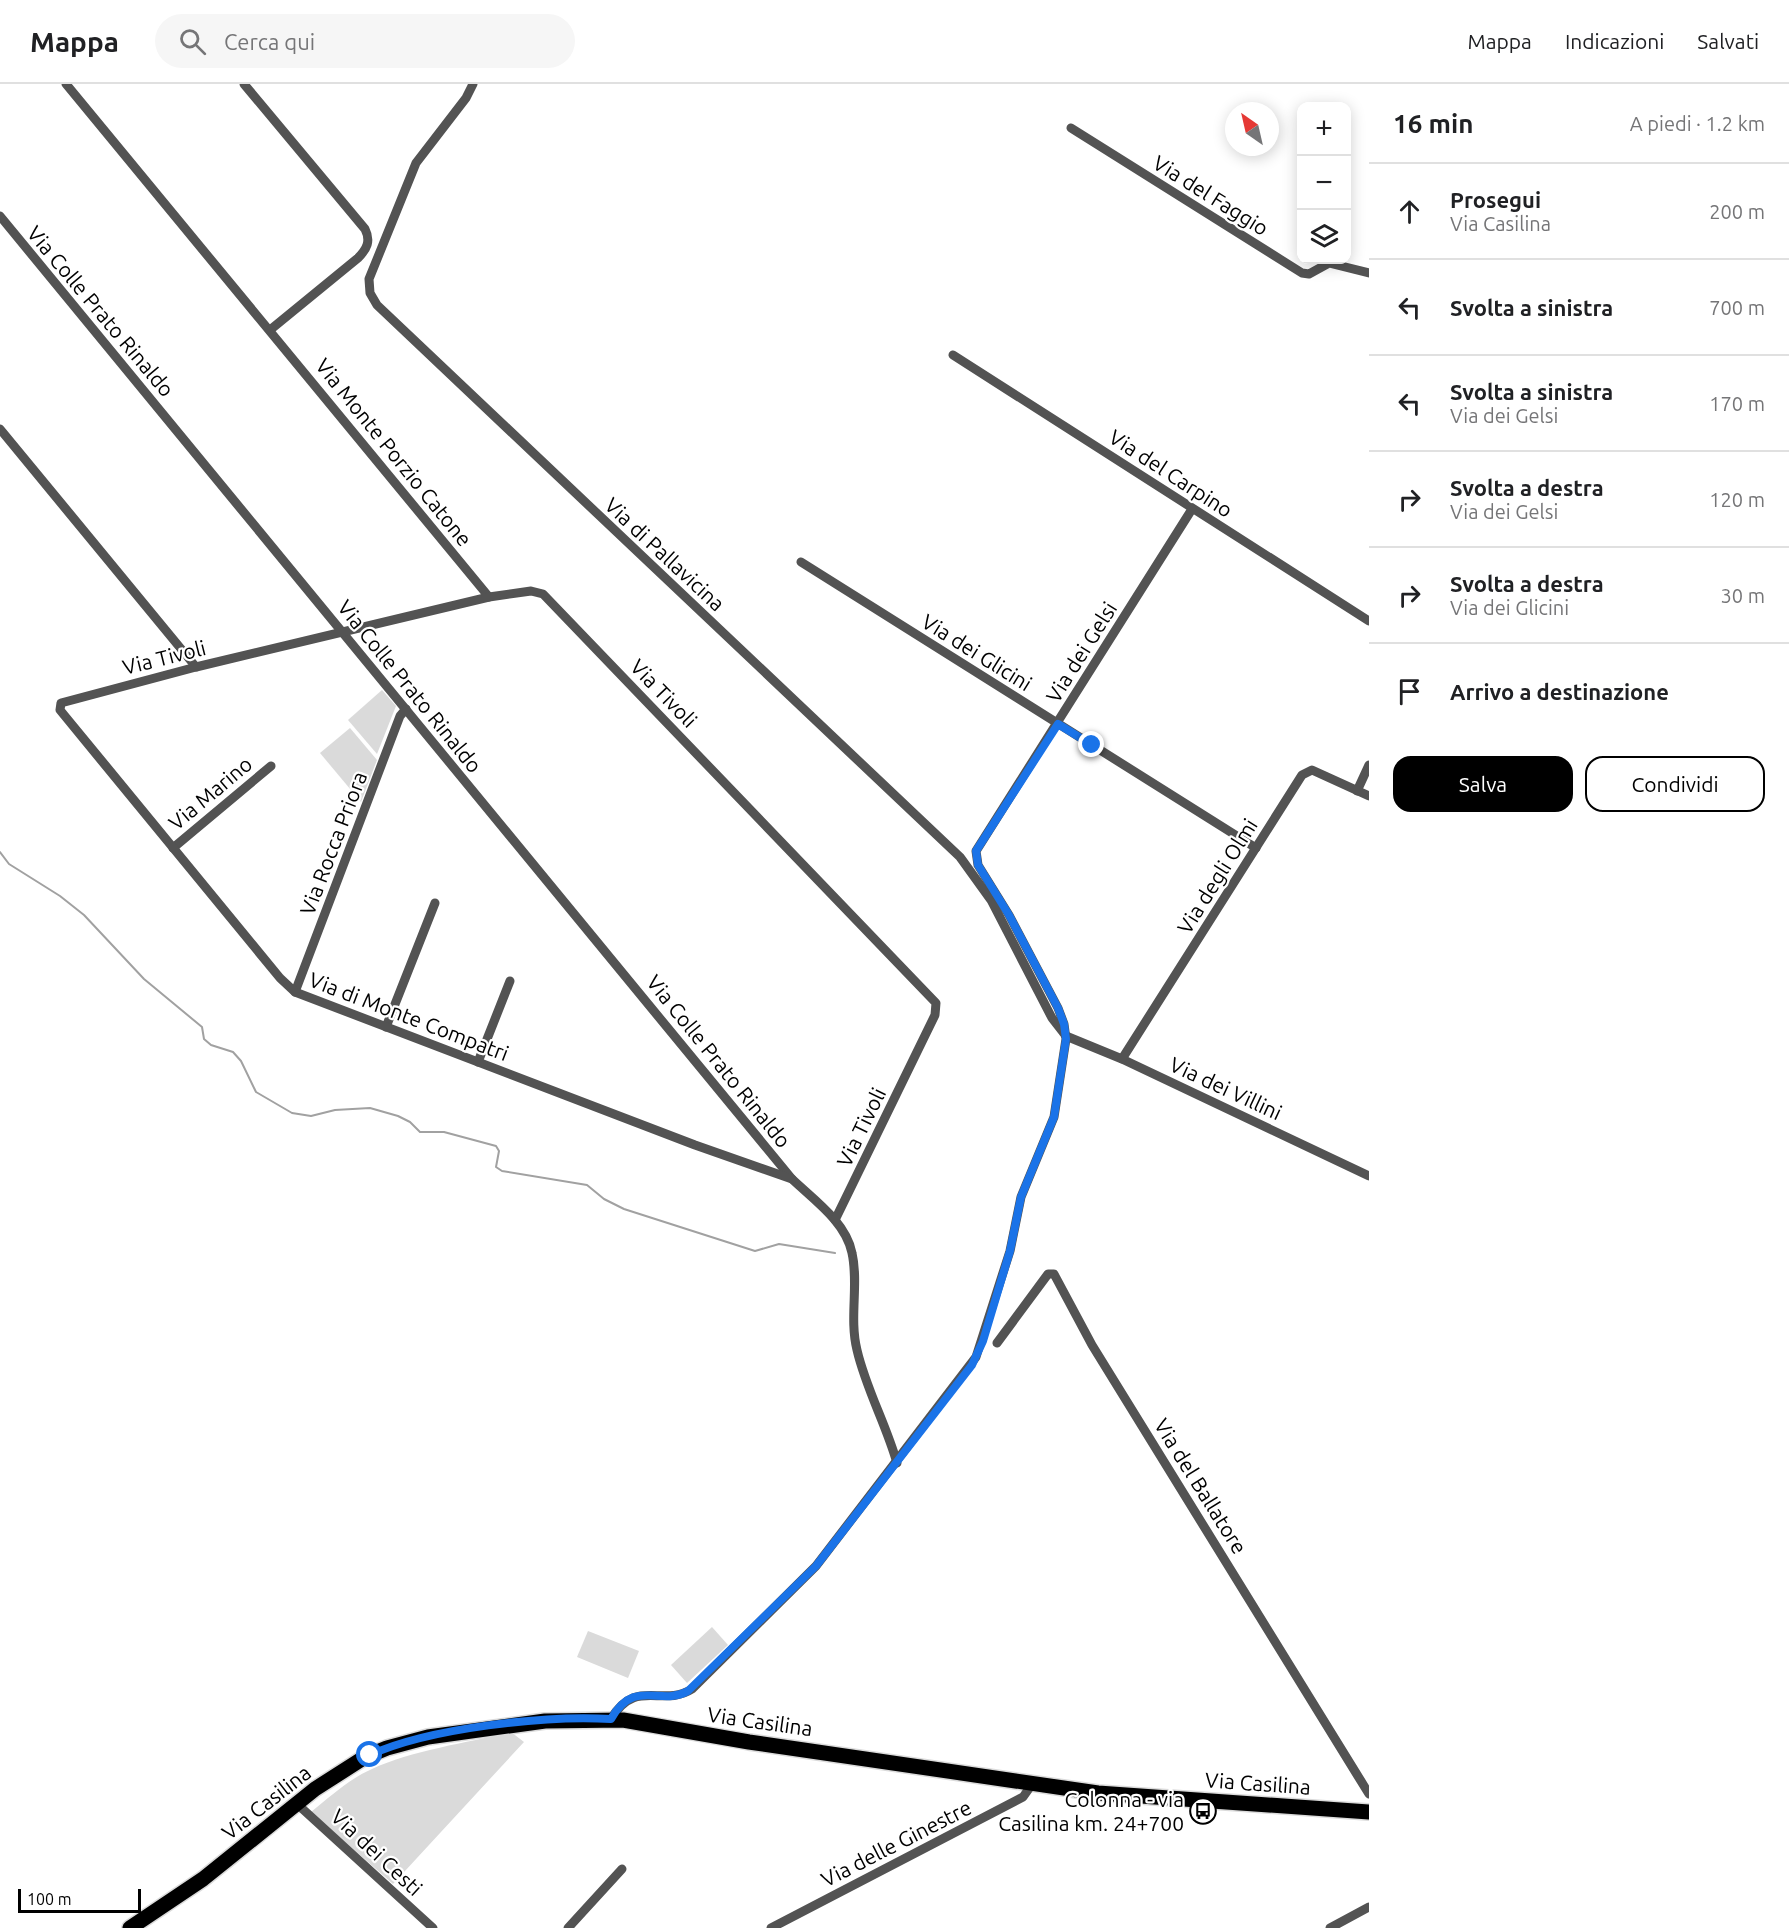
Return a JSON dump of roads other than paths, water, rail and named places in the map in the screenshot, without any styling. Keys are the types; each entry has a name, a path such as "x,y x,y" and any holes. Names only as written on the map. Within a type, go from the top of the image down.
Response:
{"main road":[{"name":"Via Casilina","path":"130,1928 145,1923 296,1803 359,1760 410,1742 531,1722 611,1719 749,1742 1098,1793 1369,1812"}],"street":[{"name":"Via Monte Porzio Catone","path":"66,84 489,597"},
{"path":"244,84 365,229 369,239 366,249 358,258 270,330"},
{"name":"Via di Pallavicina","path":"473,84 466,98 416,163 369,279 370,293 377,305 960,857 991,900 1052,1018 1066,1036"},
{"name":"Via del Faggio","path":"1071,128 1302,273 1309,274 1329,263 1369,273"},
{"name":"Via Colle Prato Rinaldo","path":"0,216 792,1179 835,1220 853,1255 853,1319 856,1347 897,1463"},
{"name":"Via del Carpino","path":"953,355 1369,621"},
{"path":"0,429 196,667"},
{"name":"Via dei Gelsi","path":"1066,1036 1058,1008 976,856 979,845 1058,724 1192,509"},
{"name":"Via dei Glicini","path":"801,561 1256,848"},
{"name":"Via Tivoli","path":"60,705 63,702 196,667 489,597 531,591 548,598 936,1004 935,1015 835,1220"},
{"name":"Via di Monte Compatri","path":"60,705 65,716 173,848 280,978 295,992 695,1145 792,1179"},
{"name":"Via Rocca Priora","path":"295,992 400,716 405,709"},
{"path":"1357,791 1369,765"},
{"name":"Via Marino","path":"173,848 271,766"},
{"name":"Via degli Olmi","path":"1122,1059 1256,848 1308,771 1312,770 1369,796"},
{"path":"387,1027 435,903"},
{"path":"478,1062 510,981"},
{"path":"611,1719 621,1706 635,1697 649,1694 676,1695 695,1686 808,1575 972,1365 980,1349 1010,1251 1021,1197 1052,1122 1066,1036"},
{"name":"Via dei Villini","path":"1066,1036 1122,1059 1369,1176"},
{"name":"Via del Ballatore","path":"998,1343 1048,1274 1053,1273 1098,1354 1369,1794"},
{"name":"Via delle Ginestre","path":"771,1928 1023,1797 1033,1783"},
{"name":"Via dei Cesti","path":"296,1803 433,1928"},
{"path":"568,1928 622,1869"},
{"path":"1330,1928 1369,1907"}],"waterway":[{"path":"0,852 9,864 60,896 84,915 144,979 202,1027 204,1039 211,1045 233,1052 241,1061 256,1092 292,1113 311,1116 335,1110 370,1108 398,1116 410,1122 420,1132 444,1132 496,1146 499,1151 496,1167 502,1171 587,1185 604,1199 624,1209 755,1251 779,1244 835,1253"}],"place":[{"name":"Colonna - via Casilina km. 24+700","path":"1203,1811"}]}
